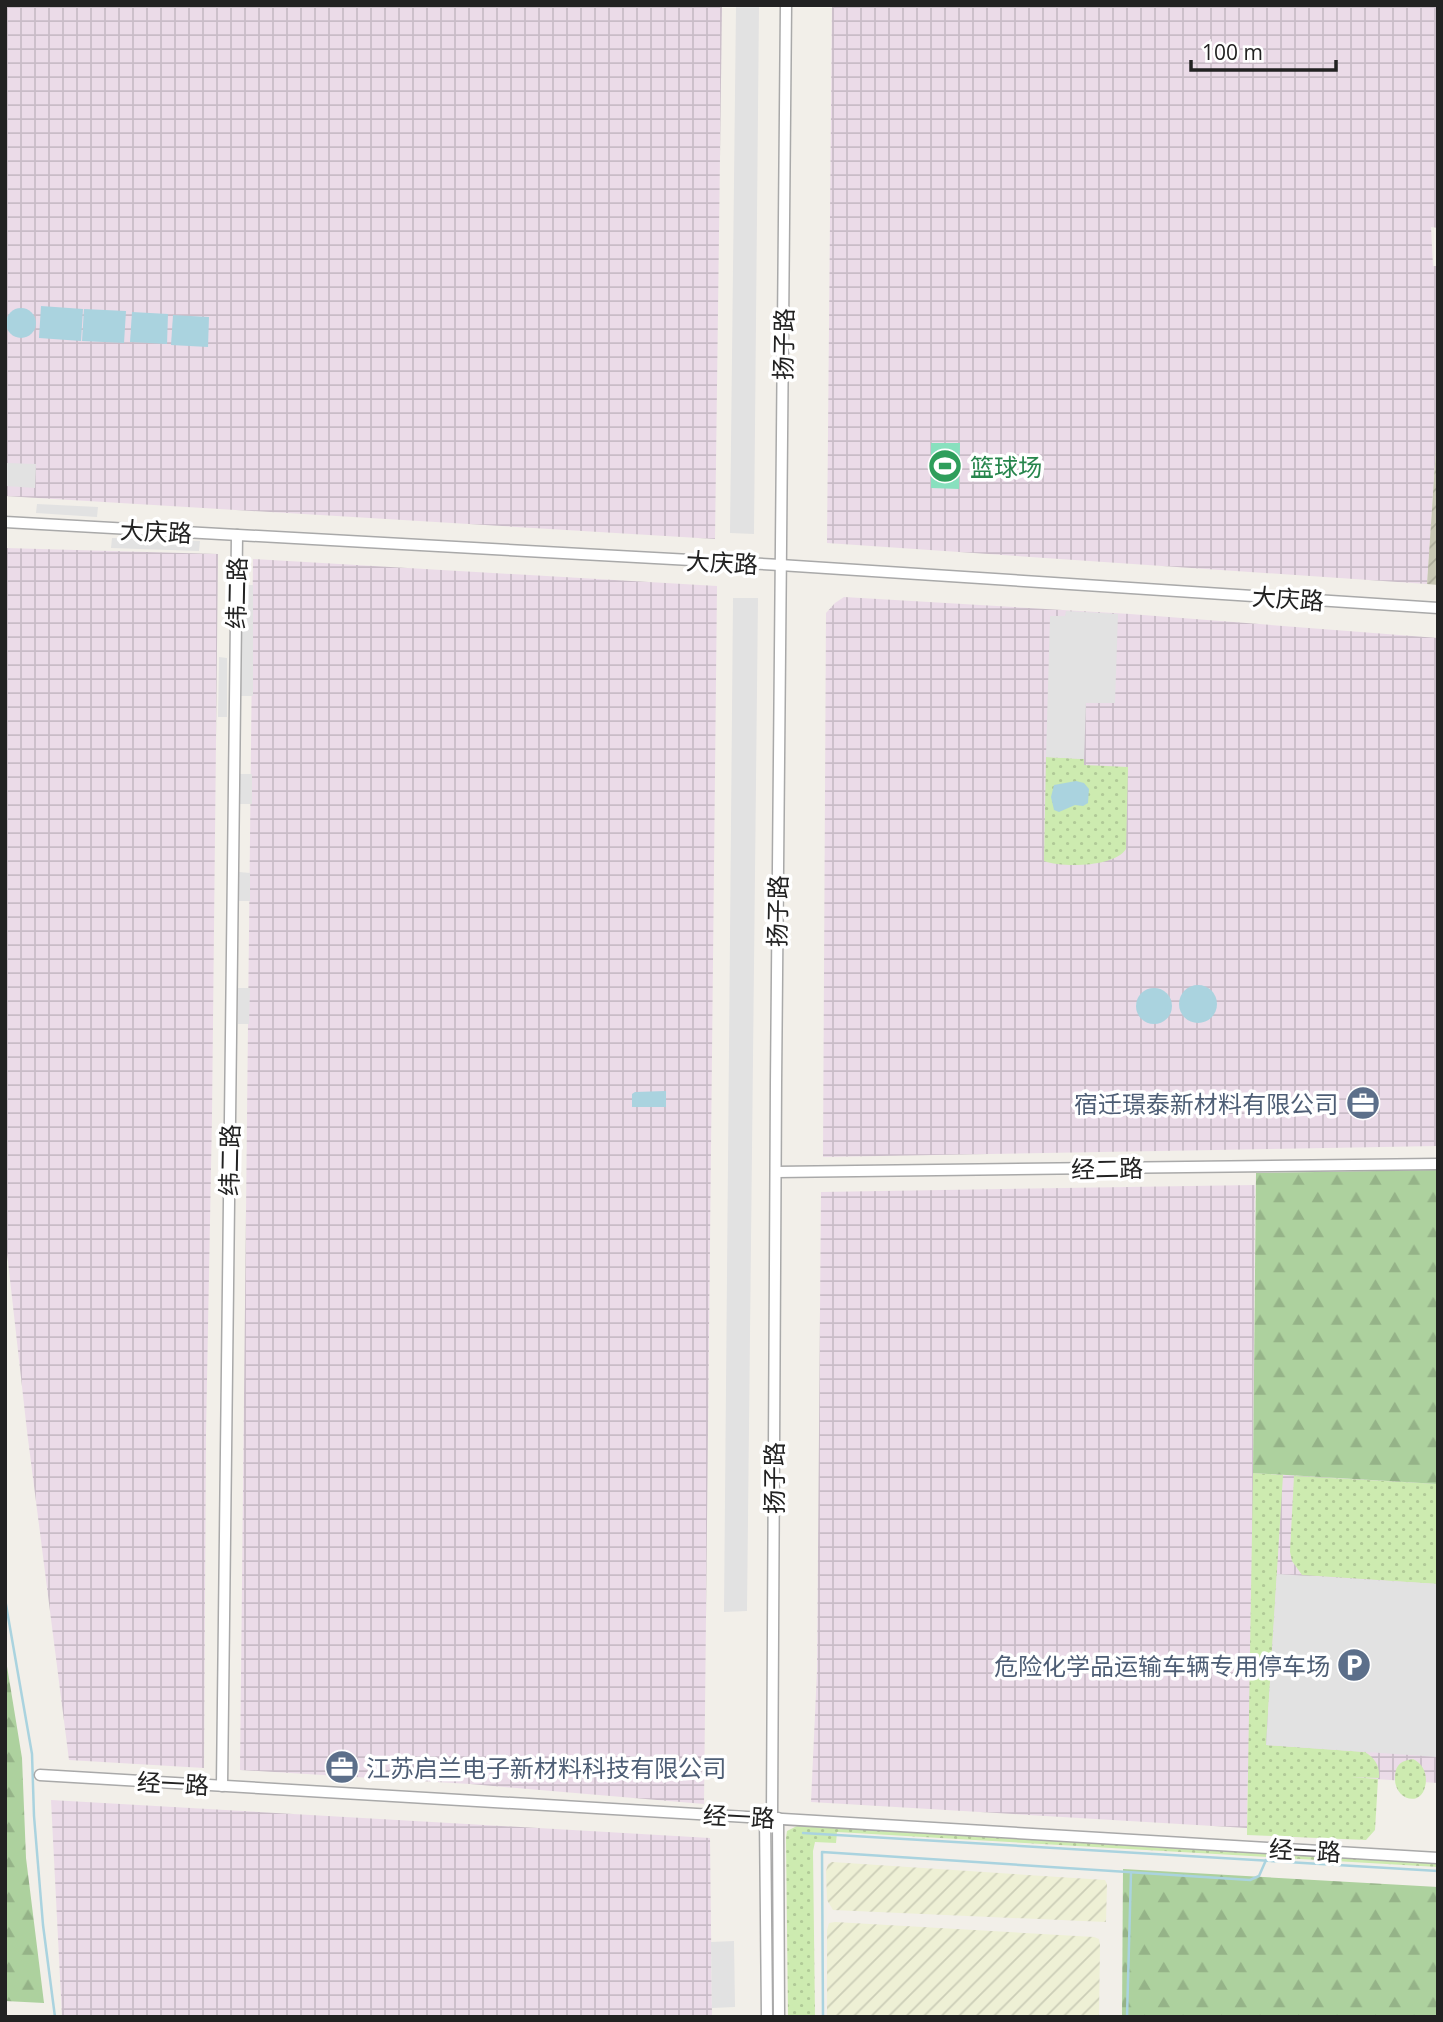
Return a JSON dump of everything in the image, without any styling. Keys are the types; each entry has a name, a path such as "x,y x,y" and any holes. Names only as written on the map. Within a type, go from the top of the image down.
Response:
{"street":[{"name":"扬子路","path":"767,2017 772,1817 786,5"},
{"name":"大庆路","path":"5,523 780,565 1438,608"},
{"name":"纬二路","path":"222,1786 237,535"},
{"name":"经二路","path":"776,1172 1438,1164"},
{"name":"经一路","path":"40,1775 1438,1858"},
{"name":"扬子路","path":"772,1817 779,2017"}],"shaded area":[{"path":"5,5 722,5 715,539 5,496"},
{"path":"736,5 759,5 754,534 730,533"},
{"path":"832,5 1438,5 1438,228 1431,227 1433,266 1438,266 1438,419 1427,584 827,543"},
{"path":"1438,419 1438,585 1427,584"},
{"path":"7,463 36,464 35,488 6,486"},
{"path":"37,504 98,507 97,517 36,513"},
{"path":"112,538 200,541 199,551 111,548"},
{"path":"5,548 218,554 204,1768 69,1760 5,1235"},
{"path":"253,559 717,586 704,1804 470,1784 240,1770"},
{"path":"242,585 253,585 253,696 241,696"},
{"path":"844,597 1130,614 1438,638 1438,1146 823,1157 826,613"},
{"path":"733,598 758,598 747,1611 724,1612"},
{"path":"1066,611 1118,614 1115,703 1086,703 1084,759 1046,757 1050,616 1065,616"},
{"path":"219,657 227,658 227,717 218,717"},
{"path":"240,774 252,774 252,804 240,804"},
{"path":"239,872 250,873 250,901 239,901"},
{"path":"238,988 250,988 249,1024 238,1024"},
{"path":"1255,1185 1253,1473 1438,1484 1438,1783 1248,1771 1247,1828 811,1802 817,1671 821,1192"},
{"name":"危险化学品运输车辆专用停车场","path":"1277,1574 1438,1584 1438,1757 1266,1745"},
{"path":"51,1800 710,1838 712,2017 62,2017"},
{"path":"832,1862 1105,1880 1106,1922 833,1910 827,1900 826,1871 828,1864"},
{"path":"829,1923 1094,1937 1099,1939 1100,1945 1099,2017 827,2017 827,1930"},
{"path":"734,1941 735,2007 712,2008 711,1942"}],"green space":[{"name":"篮球场","path":"931,443 960,443 959,489 931,488"},
{"path":"1046,757 1084,759 1084,765 1128,767 1126,849 1120,855 1100,863 1088,864 1063,865 1044,861"},
{"path":"1438,1170 1438,1484 1253,1473 1256,1173"},
{"path":"1253,1473 1283,1475 1266,1745 1365,1752 1372,1757 1378,1766 1379,1778 1350,1777 1378,1779 1375,1830 1366,1840 1247,1835"},
{"path":"1294,1476 1438,1484 1438,1584 1302,1575 1292,1561 1290,1552"},
{"path":"5,1654 22,1758 26,1858 44,2003 5,2001"},
{"path":"1413,1759 1422,1767 1426,1779 1422,1794 1413,1799 1402,1795 1398,1790 1395,1776 1400,1764"},
{"path":"797,1826 1438,1862 1438,1867 837,1832 836,1843 815,1842 813,1851 815,2017 788,2017 786,1838 787,1831"},
{"path":"1123,1869 1438,1887 1438,2017 1122,2017"}],"water":[{"path":"41,306 83,309 81,341 39,338"},
{"path":"21,308 32,312 36,323 32,334 21,338 10,334 6,323 10,312"},
{"path":"84,309 126,311 124,343 82,341"},
{"path":"132,312 168,314 167,344 130,342"},
{"path":"173,315 209,317 208,347 171,345"},
{"path":"1076,781 1084,783 1089,789 1088,803 1059,812 1054,810 1051,797 1054,785"},
{"path":"1198,985 1211,991 1217,1004 1211,1017 1198,1023 1185,1017 1179,1004 1185,991"},
{"path":"1154,988 1167,993 1172,1006 1167,1019 1154,1024 1141,1019 1136,1006 1141,993"},
{"path":"666,1091 666,1107 632,1107 632,1094 635,1092"}],"waterway":[{"path":"5,1599 32,1754 43,1925 55,2017"},
{"path":"803,1833 1438,1871"},
{"path":"823,2017 822,1852 1250,1880 1259,1876 1266,1860"},
{"path":"1127,2017 1131,1873"}],"place":[{"name":"篮球场","path":"945,466"},
{"name":"宿迁璟泰新材料有限公司","path":"1363,1103"},
{"name":"危险化学品运输车辆专用停车场","path":"1354,1665"},
{"name":"江苏启兰电子新材料科技有限公司","path":"342,1767"}]}
